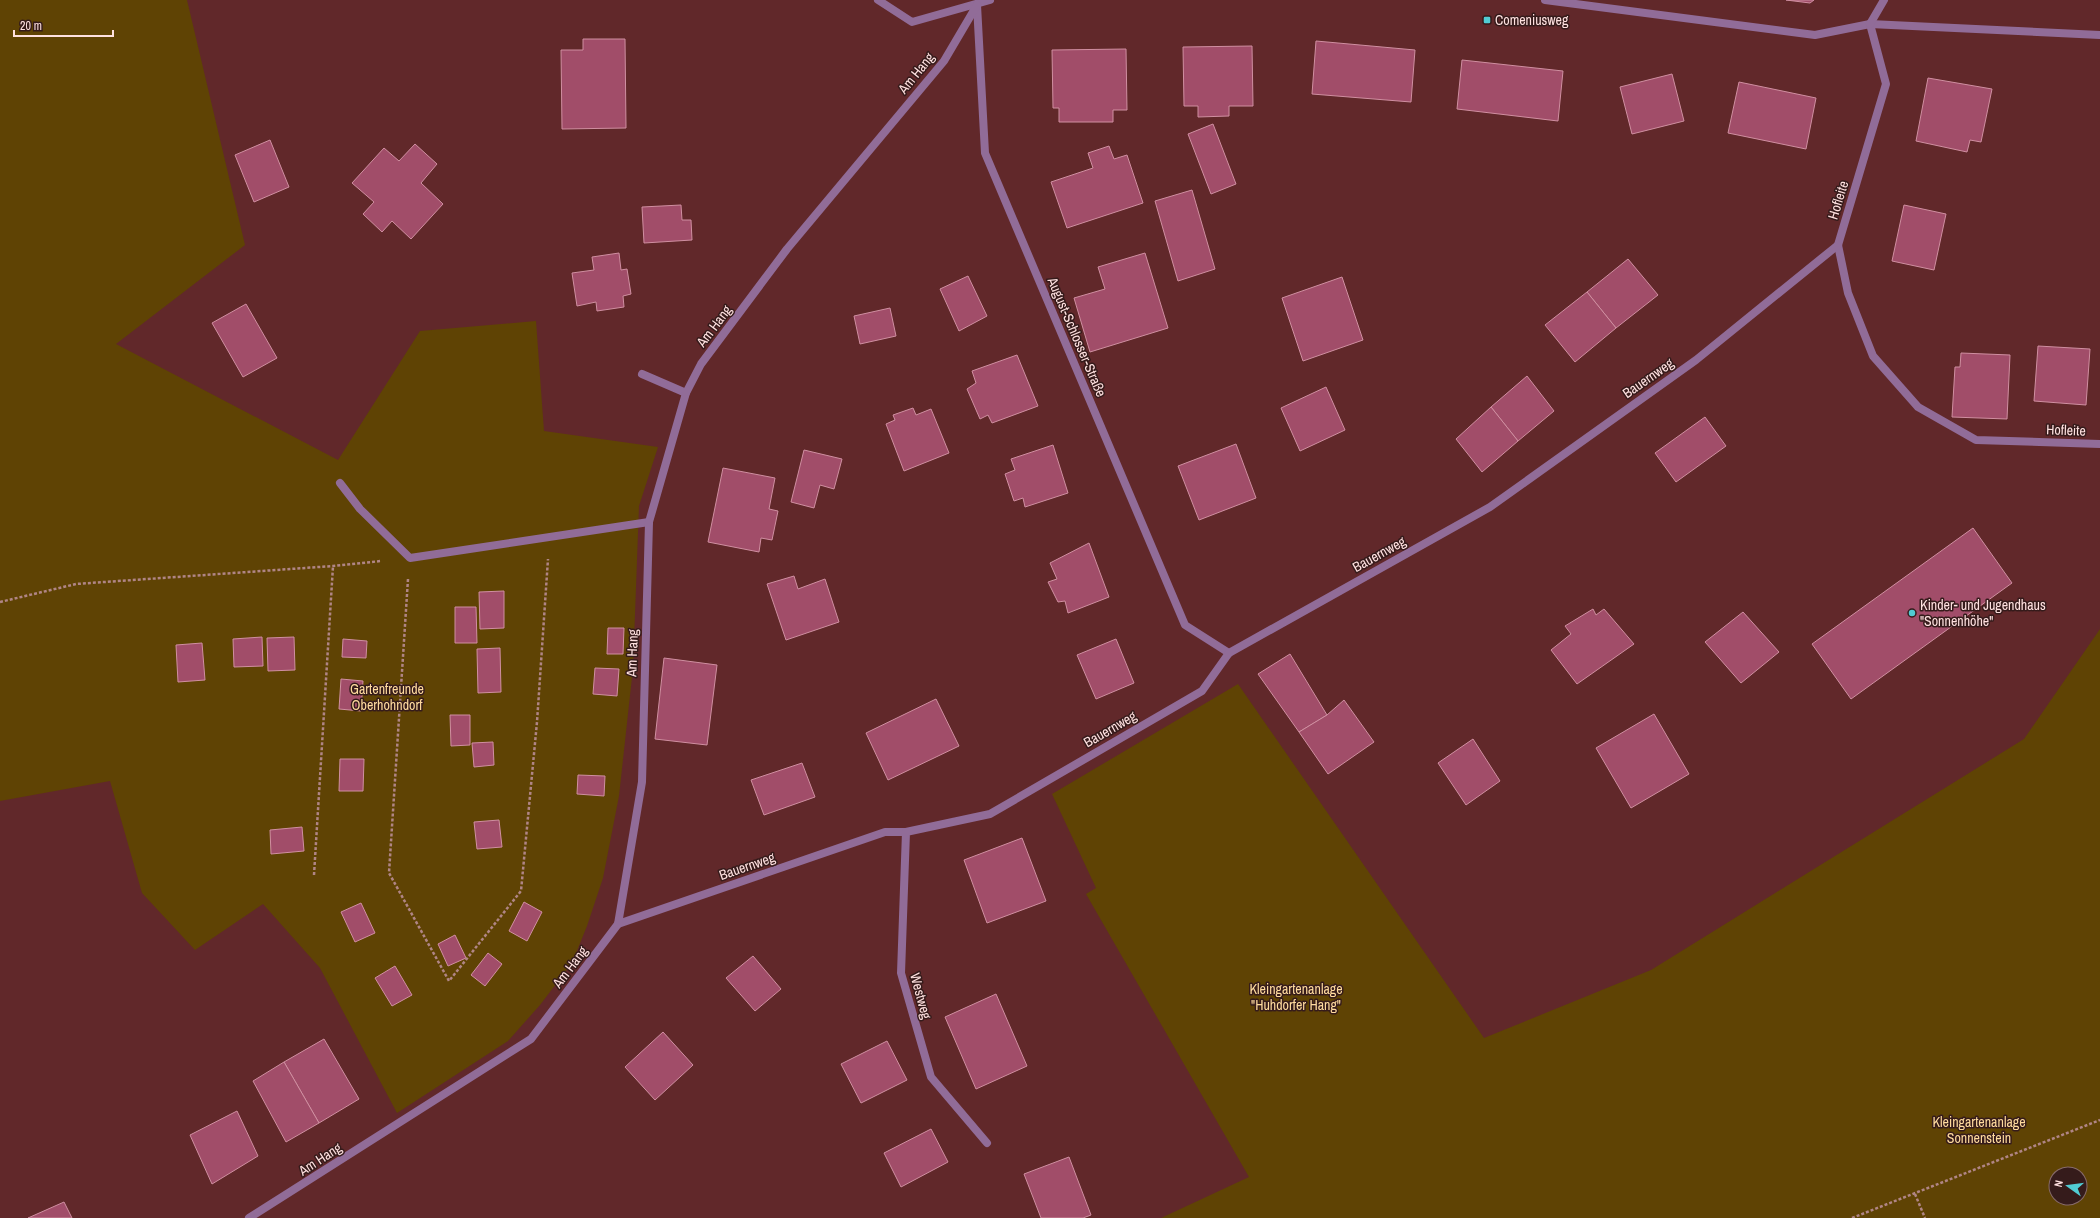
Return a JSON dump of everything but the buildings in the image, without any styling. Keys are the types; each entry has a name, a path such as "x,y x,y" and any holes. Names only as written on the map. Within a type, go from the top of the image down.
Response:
{"street":[{"path":"878,0 912,22 977,2 990,0"},
{"path":"1546,0 1815,35 1870,24 2100,35"},
{"path":"1870,24 1884,0"},
{"name":"Am Hang","path":"249,1218 531,1039 618,924 642,782 649,522 686,393 701,364 787,249 944,61 977,2"},
{"name":"August-Schlosser-Straße","path":"977,2 985,152 1185,625 1229,653"},
{"name":"Hofleite","path":"1870,24 1886,84 1838,244 1848,293 1872,356 1918,407 1976,440 2100,444"},
{"name":"Bauernweg","path":"618,924 885,832 906,832 990,814 1202,691 1229,653 1490,507 1696,360 1838,244"},
{"path":"642,374 686,393"},
{"path":"340,483 360,509 410,558 649,522"},
{"name":"Westweg","path":"906,832 901,973 931,1077 987,1143"}],"path":[{"path":"0,602 76,584 333,566 410,558 389,873 449,981 521,891 538,722 549,536"},
{"path":"314,875 333,566"},
{"path":"1852,1218 2100,1120"},
{"path":"1915,1194 1925,1218"}],"green space":[{"name":"Gartenfreunde Oberhohndorf","path":"0,0 187,0 245,245 116,344 338,460 420,331 536,321 544,431 658,447 639,506 633,668 619,796 603,878 587,926 572,963 540,1005 508,1041 397,1113 320,968 263,904 195,950 142,893 110,781 0,801"},
{"path":"2100,629 2100,1218 1161,1218 1249,1177 1086,894 1096,888 1052,794 1238,684 1484,1038 1651,970 2024,739"}],"place":[{"name":"Comeniusweg","path":"1487,20"},
{"name":"Kinder- und Jugendhaus \"Sonnenhöhe\"","path":"1912,613"}],"park label":[{"name":"Kleingartenanlage \"Huhdorfer Hang\"","path":"1296,998"},
{"name":"Kleingartenanlage Sonnenstein","path":"1979,1130"}]}
